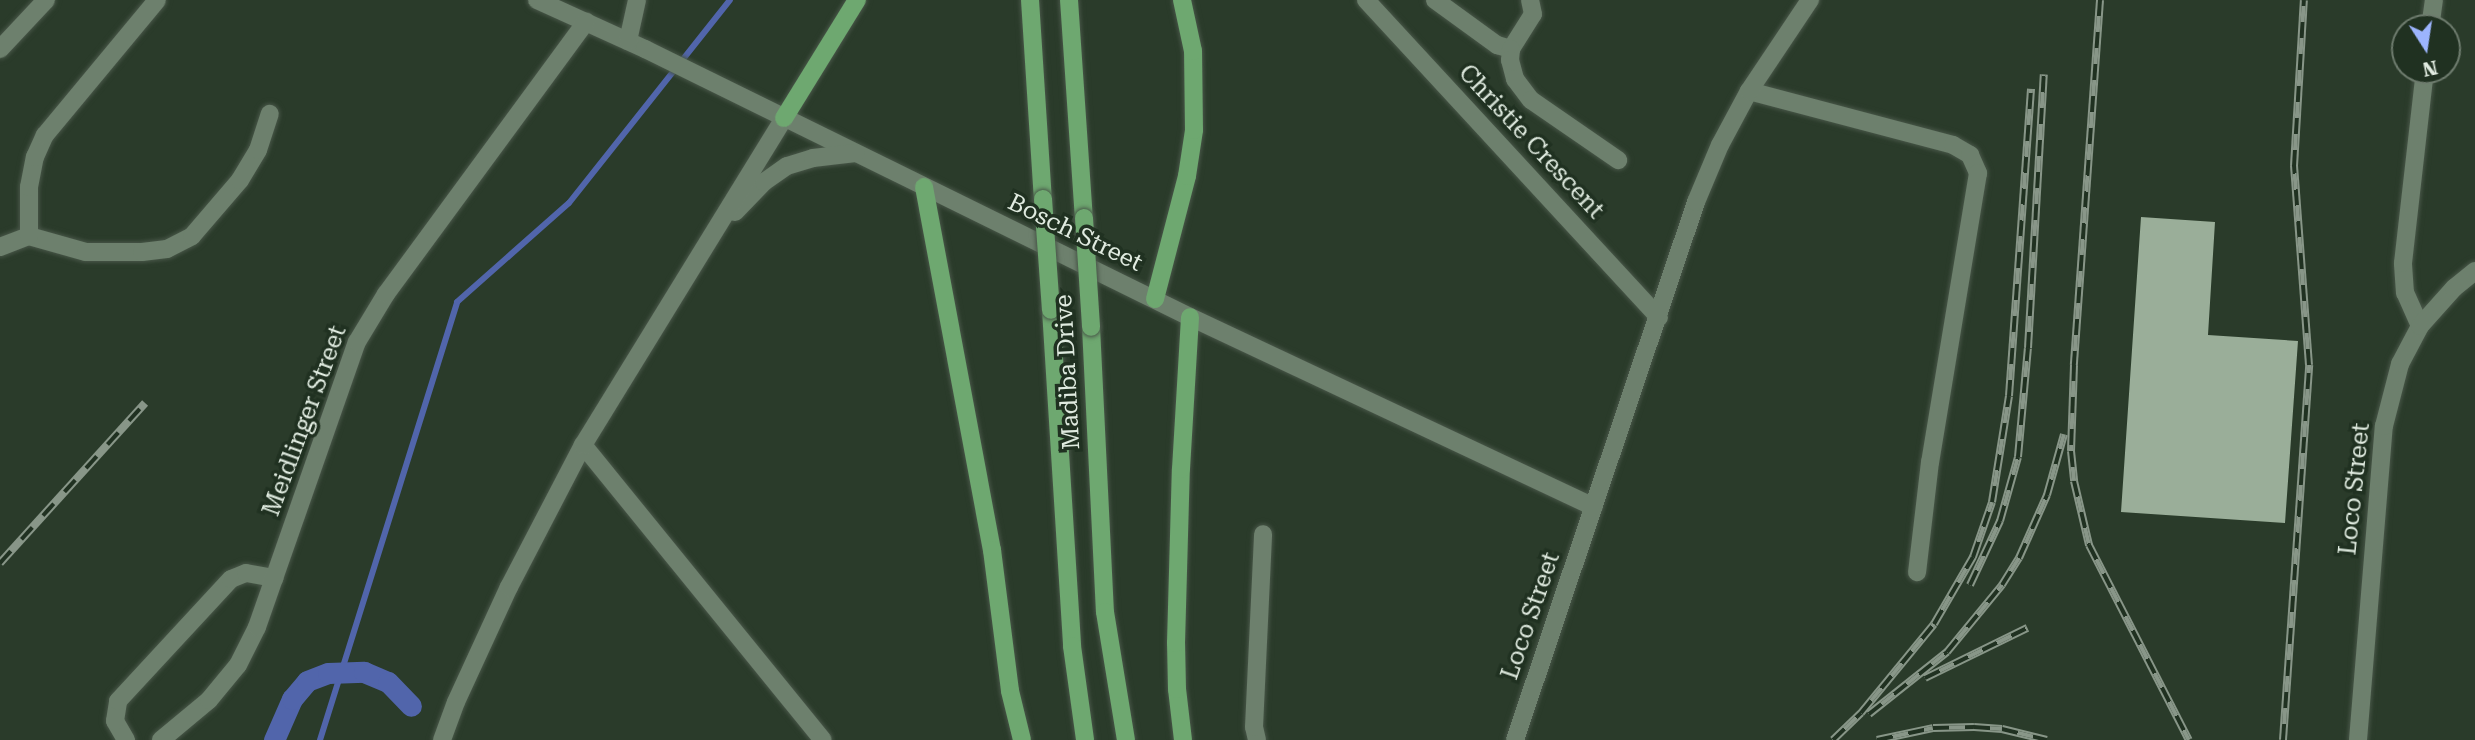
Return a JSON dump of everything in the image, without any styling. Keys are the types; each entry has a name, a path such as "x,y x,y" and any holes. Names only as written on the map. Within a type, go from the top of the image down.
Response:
{"main road":[{"path":"784,118 857,0"},
{"name":"Madiba Drive","path":"1030,0 1072,646 1085,740"},
{"name":"Madiba Drive","path":"1069,0 1091,327 1104,612 1126,740"},
{"path":"1156,299 1187,176 1194,130 1193,51 1182,0"},
{"path":"924,187 992,550 1010,691 1022,740"},
{"path":"1183,740 1177,689 1176,643 1181,469 1190,317"}],"street":[{"path":"0,49 46,0"},
{"path":"29,236 29,187 35,157 45,135 157,0"},
{"name":"Bosch Street","path":"537,0 645,49 729,93 1190,317 1593,507"},
{"path":"628,41 637,0"},
{"name":"Christie Crescent","path":"1366,0 1659,318"},
{"path":"1435,0 1497,44 1511,49"},
{"path":"1530,0 1533,14 1511,49 1510,60 1515,79 1531,100 1618,160"},
{"name":"Loco Street","path":"1515,740 1696,202 1720,145 1749,92 1810,0"},
{"name":"Meidlinger Street","path":"161,740 209,700 238,665 257,627 357,342 386,294 586,22"},
{"path":"2420,326 2405,293 2403,263 2423,84"},
{"path":"1749,92 1953,145 1969,155 1978,173 1930,462 1917,572"},
{"path":"0,247 29,236 86,252 167,249 192,236 240,180 258,149 270,114"},
{"path":"442,740 456,702 509,587 583,445 784,118"},
{"path":"713,234 764,182 787,166 813,158 856,153"},
{"name":"Loco Street","path":"2358,740 2384,426 2400,364 2420,326 2454,288 2475,271"},
{"path":"583,445 823,740"},
{"path":"1257,740 1254,727 1263,534"},
{"path":"126,740 115,720 118,701 231,579 246,573 275,578"}],"building":[{"path":"2141,217 2215,222 2208,335 2298,341 2285,523 2121,512"}],"waterway":[{"path":"320,740 457,302 569,203 730,0"},
{"path":"274,740 292,699 307,681 328,673 364,672 388,682 411,706"}],"railway":[{"path":"2100,0 2074,365 2071,451 2074,481 2089,545 2189,740"},
{"path":"2283,740 2309,365 2294,166 2304,0"},
{"path":"1970,585 2000,521 2018,457 2028,348 2044,74"},
{"path":"1833,740 1861,713 1934,624 1973,557 1992,502 2009,396 2031,89"},
{"path":"0,563 145,403"},
{"path":"1869,714 1947,652 2002,585 2019,558 2047,495 2064,434"},
{"path":"1925,678 2027,628"},
{"path":"1877,740 1933,728 1974,727 2002,729 2047,740"}]}
